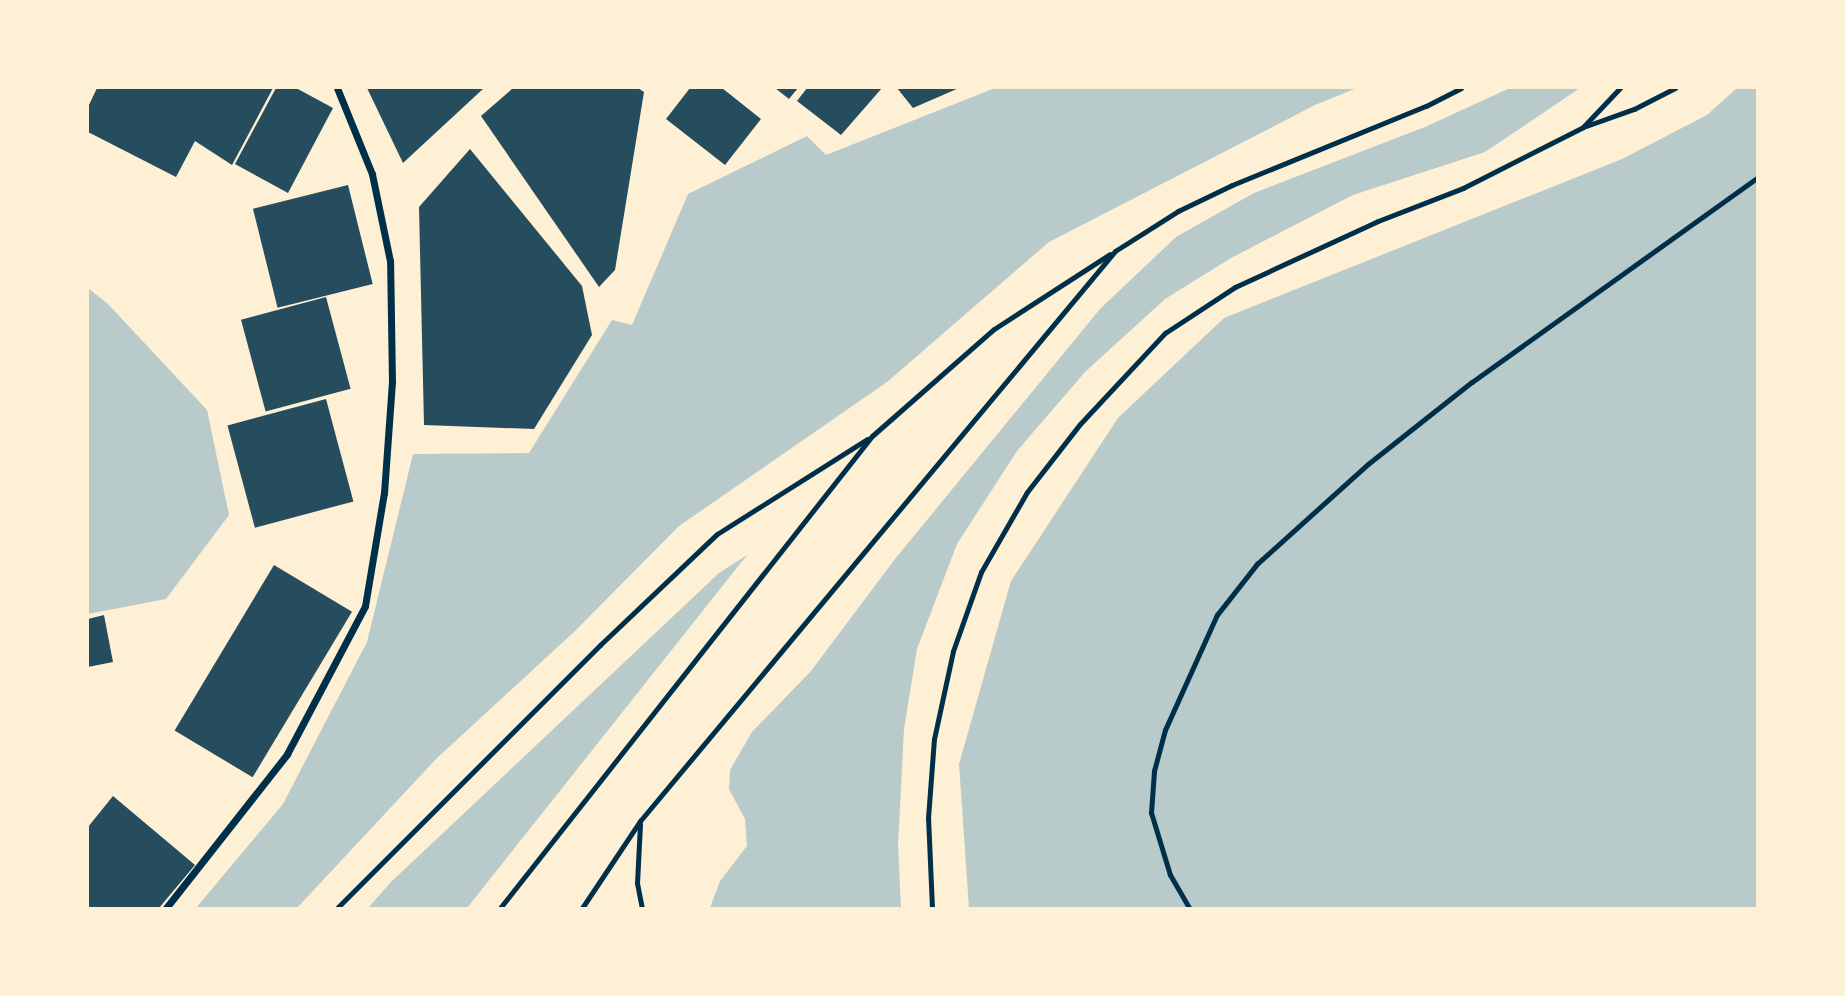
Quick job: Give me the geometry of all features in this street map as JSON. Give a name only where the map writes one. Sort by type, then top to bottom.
[{"type":"street","points":[[166,908],[287,754],[365,606],[384,493],[392,382],[390,261],[372,174],[337,88]]},
{"type":"lane","points":[[337,908],[600,646],[717,534],[872,436],[995,329],[1178,211],[1232,185],[1426,106],[1461,88]]},
{"type":"lane","points":[[1583,127],[1620,88]]},
{"type":"lane","points":[[931,907],[928,818],[934,739],[953,652],[981,572],[1027,492],[1080,424],[1165,333],[1235,287],[1378,221],[1463,187],[1583,127],[1634,109],[1675,88]]},
{"type":"lane","points":[[582,908],[640,821],[1115,251]]},
{"type":"lane","points":[[500,908],[872,436]]},
{"type":"lane","points":[[640,821],[637,883],[642,908]]},
{"type":"path","points":[[1189,908],[1170,876],[1151,813],[1154,771],[1164,730],[1212,626],[1257,564],[1368,464],[1472,382],[1758,177]]},
{"type":"shaded area","points":[[995,88],[1357,88],[1315,105],[1049,242],[887,382],[679,526],[575,631],[436,759],[297,908],[196,908],[283,804],[367,642],[413,454],[529,453],[612,320],[632,325],[688,194],[807,136],[826,155]]},
{"type":"shaded area","points":[[1510,88],[1580,88],[1485,152],[1353,195],[1231,258],[1165,299],[1085,372],[1017,451],[957,544],[917,649],[904,729],[898,845],[901,908],[710,908],[720,881],[747,846],[745,819],[729,789],[730,770],[752,732],[811,671],[895,559],[1100,309],[1176,237],[1254,193],[1425,127]]},
{"type":"shaded area","points":[[1737,88],[1757,88],[1757,908],[969,908],[959,764],[1011,581],[1118,418],[1224,318],[1622,159],[1707,115]]},
{"type":"shaded area","points":[[88,288],[108,304],[207,410],[229,515],[166,599],[88,614]]},
{"type":"shaded area","points":[[747,555],[467,908],[368,908],[391,882],[719,573]]},
{"type":"building","points":[[97,88],[273,88],[232,165],[195,141],[176,177],[88,132],[88,107]]},
{"type":"building","points":[[276,88],[296,88],[333,108],[288,193],[235,164]]},
{"type":"building","points":[[367,88],[484,88],[403,163]]},
{"type":"building","points":[[513,88],[638,88],[644,92],[615,270],[599,287],[481,116]]},
{"type":"building","points":[[690,88],[722,88],[761,119],[725,165],[666,119]]},
{"type":"building","points":[[775,88],[798,88],[789,99]]},
{"type":"building","points":[[807,88],[882,88],[841,135],[797,101]]},
{"type":"building","points":[[897,88],[959,88],[913,108]]},
{"type":"building","points":[[470,149],[582,286],[592,335],[534,429],[424,425],[419,207]]},
{"type":"building","points":[[348,185],[373,284],[278,308],[253,209]]},
{"type":"building","points":[[326,297],[351,389],[266,412],[241,320]]},
{"type":"building","points":[[326,399],[353,501],[255,528],[227,425]]},
{"type":"building","points":[[274,565],[352,612],[253,777],[175,730]]},
{"type":"building","points":[[104,615],[113,662],[88,667],[88,619]]},
{"type":"building","points":[[113,796],[195,865],[159,908],[88,908],[88,827]]}]
